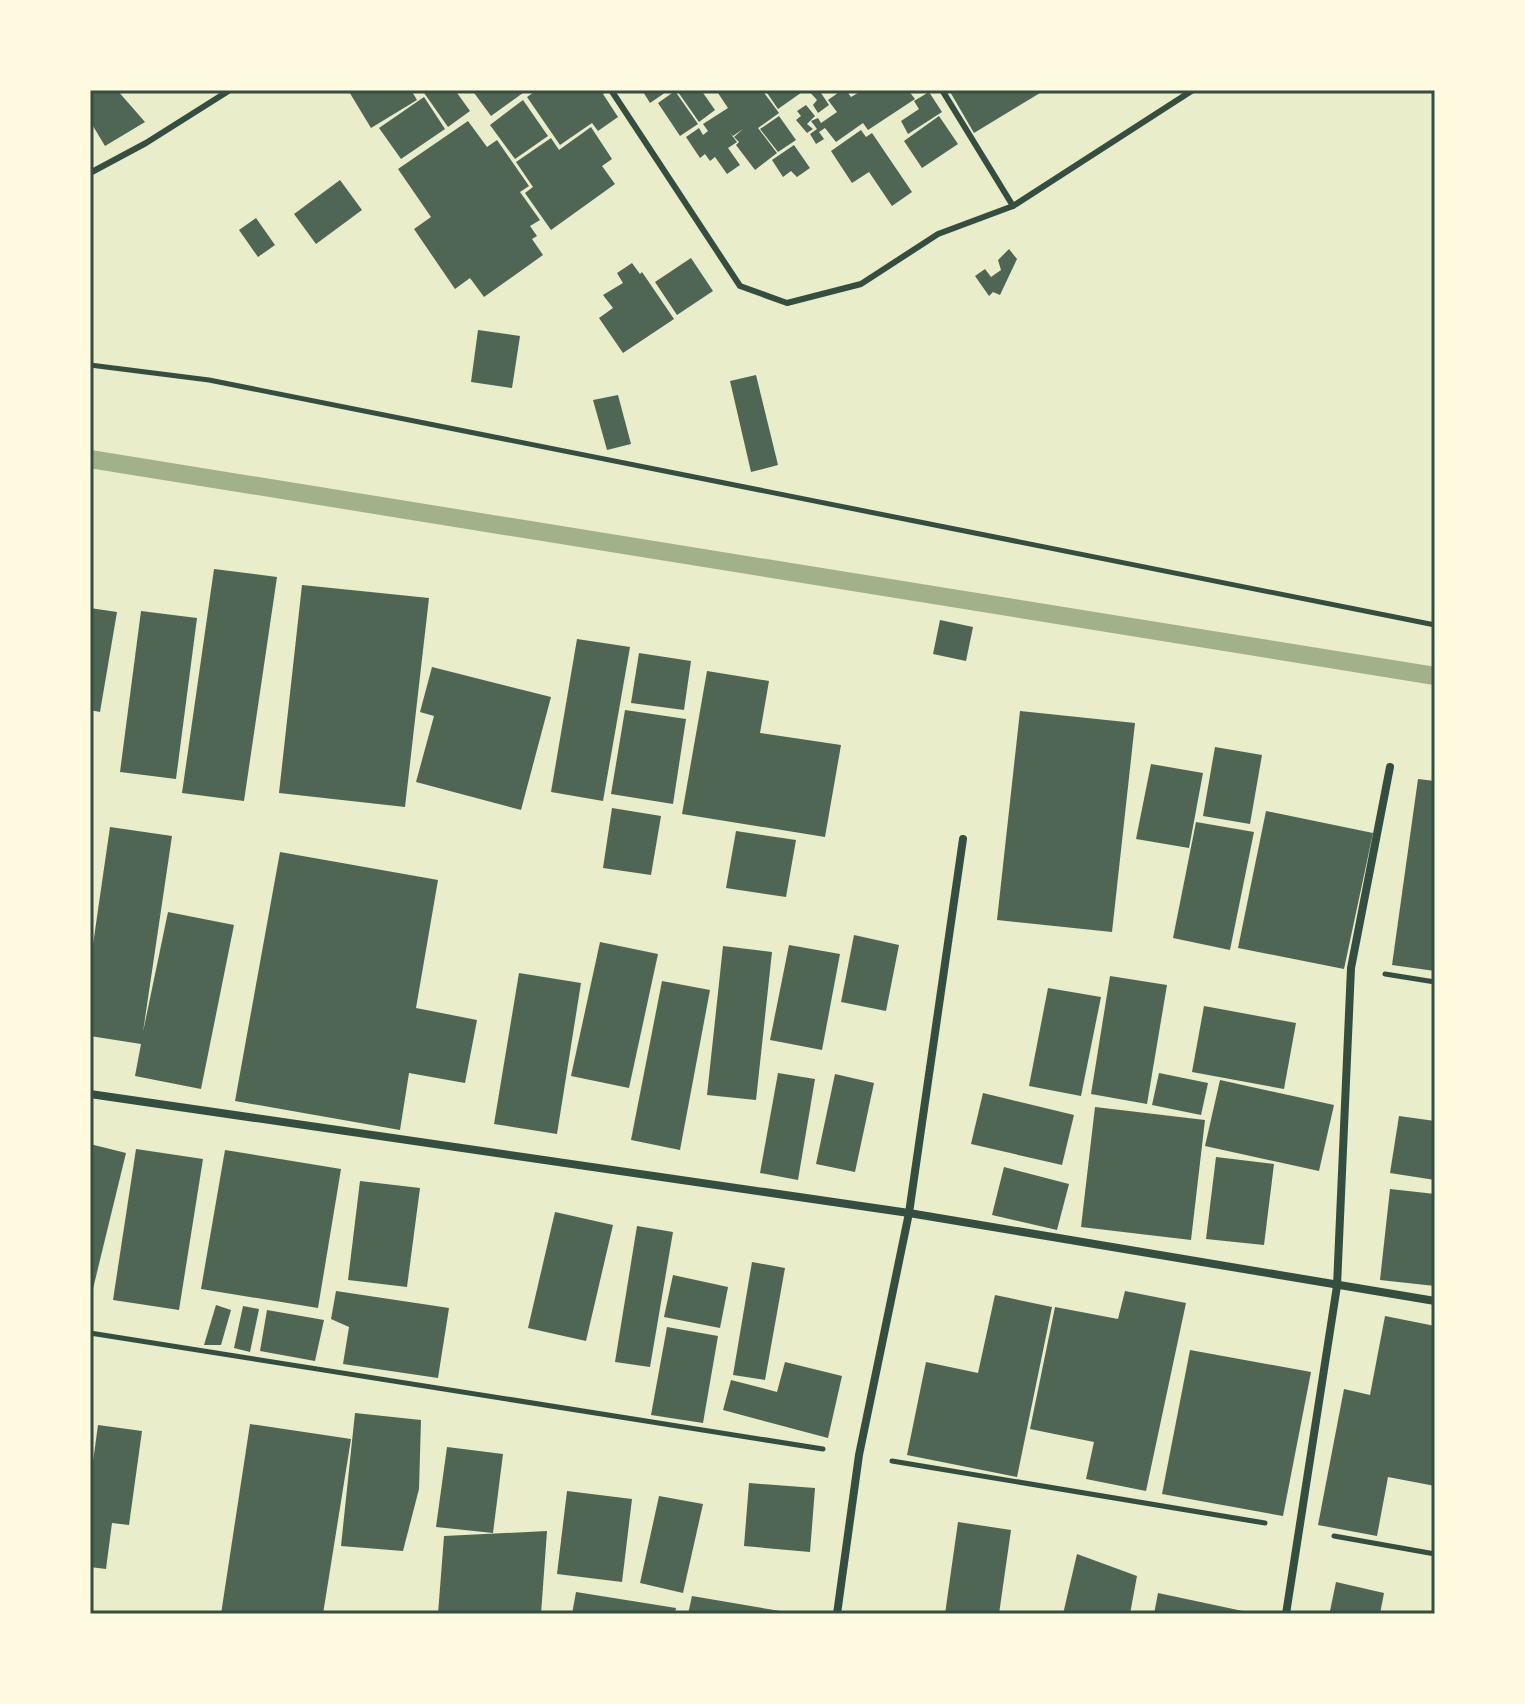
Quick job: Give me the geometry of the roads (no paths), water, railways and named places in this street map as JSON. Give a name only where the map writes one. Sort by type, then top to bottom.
[{"type":"street","points":[[1286,1614],[1337,1286],[1351,968],[1390,767]]},
{"type":"street","points":[[837,1614],[859,1455],[909,1213],[963,839]]},
{"type":"street","points":[[90,1094],[909,1213],[1435,1301]]},
{"type":"lane","points":[[90,173],[146,143],[230,90]]},
{"type":"lane","points":[[611,90],[740,286],[787,303],[861,284],[938,234],[1013,206],[1193,90]]},
{"type":"lane","points":[[942,90],[1013,206]]},
{"type":"waterway","points":[[90,459],[1435,676]]}]
